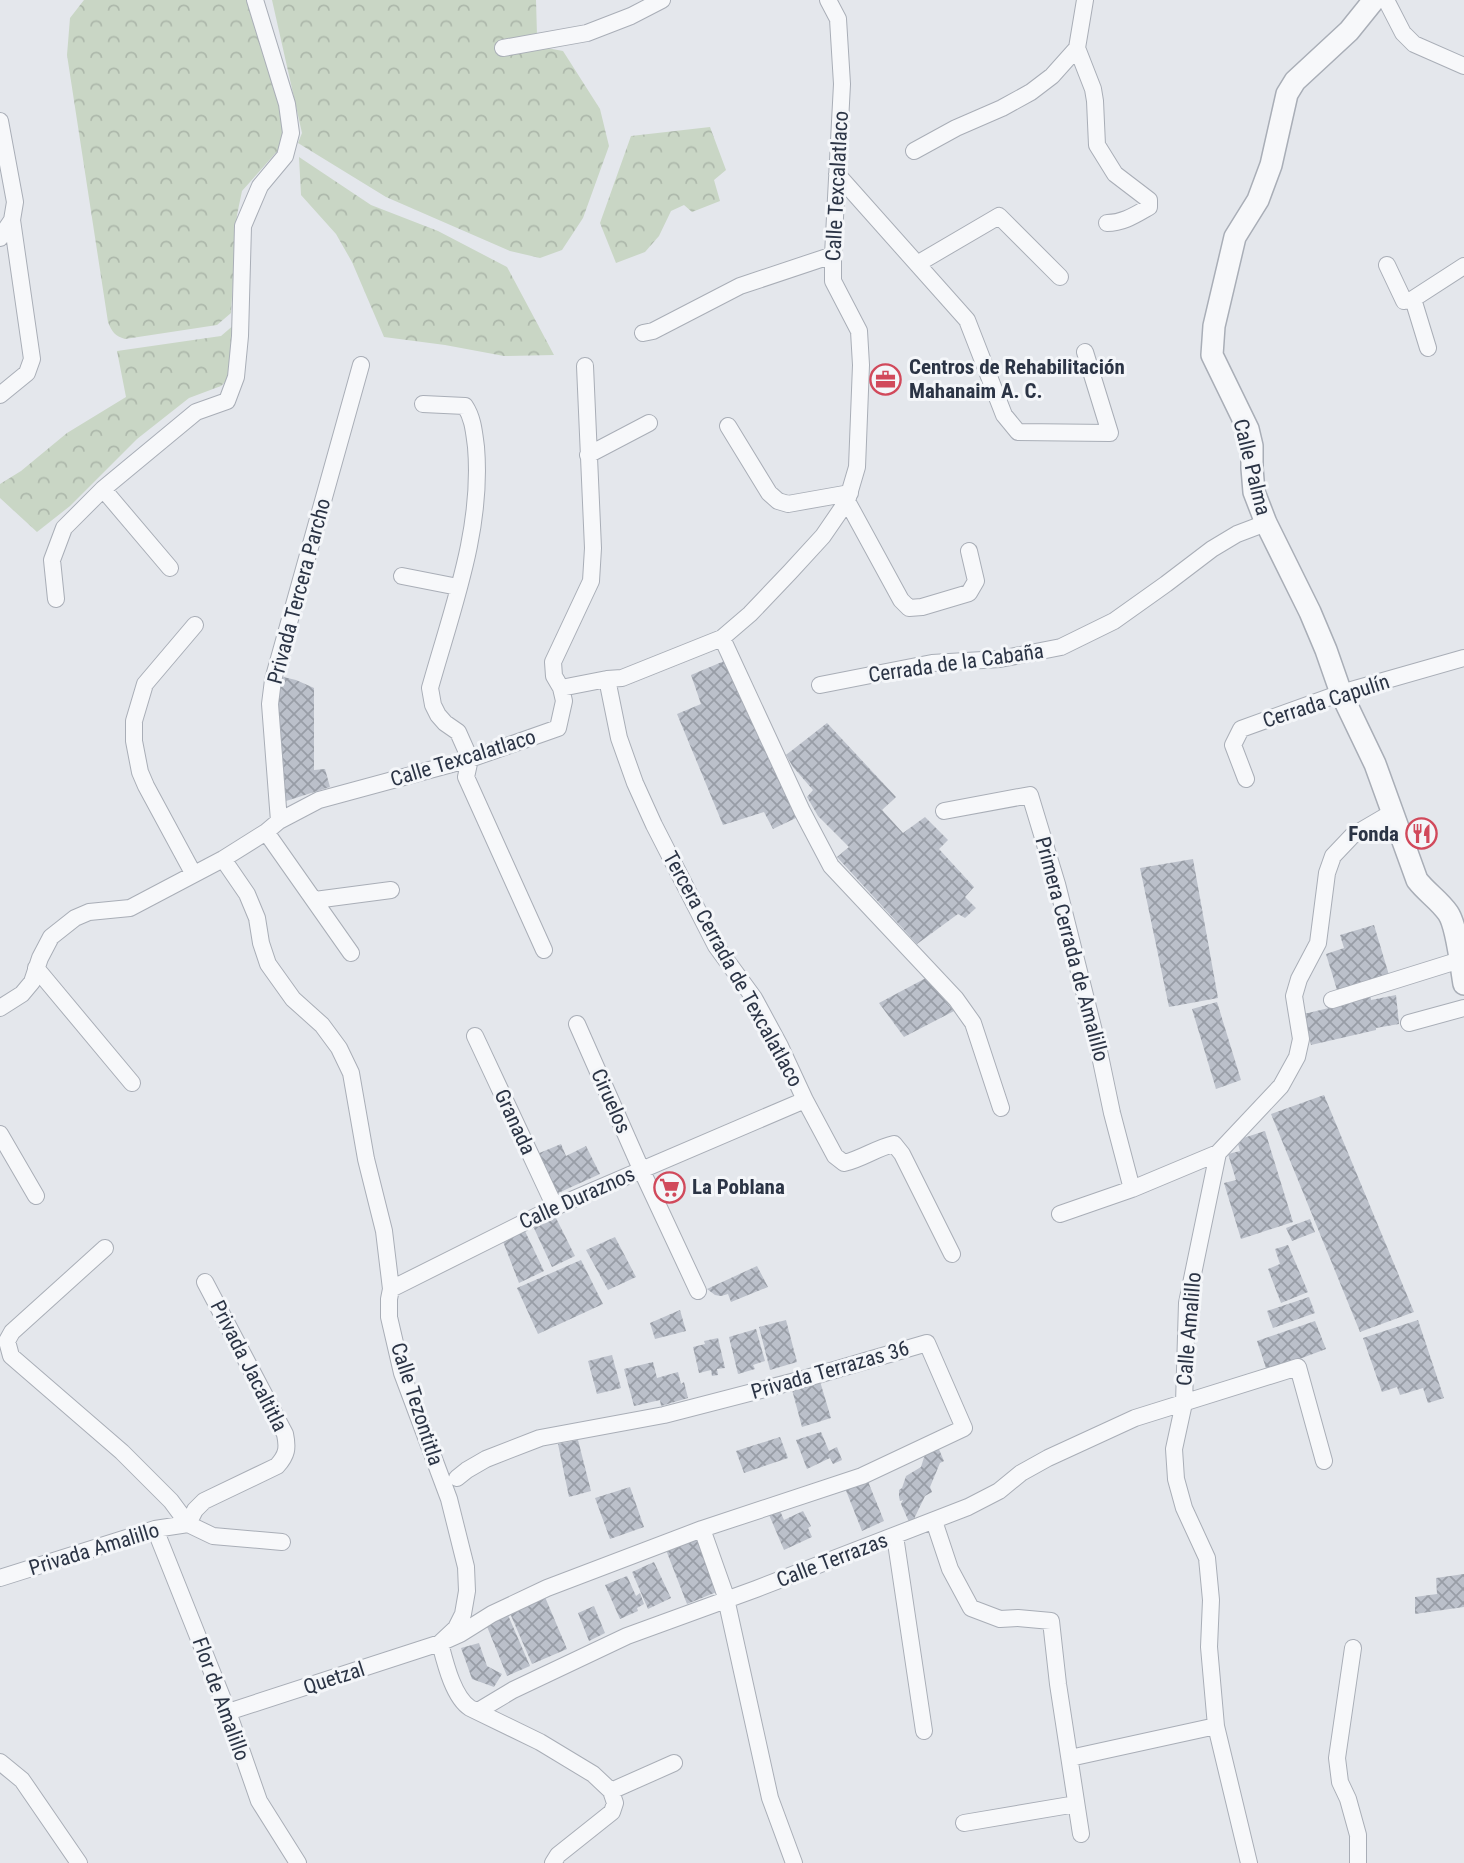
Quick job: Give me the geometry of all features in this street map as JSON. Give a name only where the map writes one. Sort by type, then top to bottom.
[{"type":"street","points":[[56,598],[51,560],[64,528],[103,489],[196,411],[227,401],[236,377],[243,226],[260,186],[285,156],[291,133],[287,104],[255,0]]},
{"type":"street","points":[[503,48],[587,33],[631,16],[662,0]]},
{"type":"street","name":"Calle Texcalatlaco","points":[[0,1008],[22,994],[32,982],[51,937],[75,918],[89,912],[130,908],[223,859],[279,821],[319,800],[470,759],[558,728],[564,701],[561,688],[622,678],[722,638],[750,614],[823,536],[848,497],[857,467],[861,365],[859,331],[833,281],[842,84],[838,19],[828,0]]},
{"type":"street","points":[[1085,0],[1077,48],[1096,101],[1097,145],[1115,174],[1149,200],[1149,207],[1128,219],[1107,223]]},
{"type":"street","name":"Calle Palma","points":[[1374,0],[1349,31],[1295,81],[1287,94],[1271,165],[1258,200],[1235,237],[1214,326],[1212,355],[1248,429],[1252,446],[1254,492],[1266,523],[1310,612],[1341,694],[1375,764],[1417,880],[1424,891],[1449,914],[1464,984]]},
{"type":"street","points":[[1386,0],[1403,33],[1414,44],[1461,60]]},
{"type":"street","points":[[914,151],[1031,92],[1052,76],[1077,48]]},
{"type":"street","points":[[0,121],[15,202],[12,220],[32,359],[26,373],[0,395]]},
{"type":"street","points":[[837,174],[967,320],[1003,415],[1018,432],[1110,433],[1085,352]]},
{"type":"street","points":[[917,264],[999,216],[1060,278]]},
{"type":"street","points":[[0,238],[12,220]]},
{"type":"street","points":[[643,333],[661,327],[740,286],[833,255]]},
{"type":"street","points":[[1387,265],[1408,300],[1428,348]]},
{"type":"street","points":[[1408,300],[1464,266]]},
{"type":"street","name":"Privada Tercera Parcho","points":[[279,821],[270,704],[273,680],[361,365]]},
{"type":"street","points":[[561,688],[554,676],[553,662],[591,581],[593,548],[585,366]]},
{"type":"street","points":[[424,404],[465,406],[471,414],[475,433],[477,493],[472,538],[430,688],[433,705],[445,723],[458,732],[470,759],[466,777],[544,950]]},
{"type":"street","points":[[589,455],[649,423]]},
{"type":"street","points":[[728,426],[769,493],[778,501],[788,504],[848,497],[901,600],[909,608],[922,607],[969,593],[976,581],[969,551]]},
{"type":"street","points":[[103,489],[170,568]]},
{"type":"street","name":"Cerrada de la Cabaña","points":[[820,684],[932,663],[1000,659],[1061,647],[1114,621],[1212,549],[1266,523]]},
{"type":"street","points":[[402,576],[458,587]]},
{"type":"street","points":[[193,873],[152,800],[140,772],[134,741],[134,722],[145,684],[195,625]]},
{"type":"street","points":[[722,638],[802,811],[831,866],[956,999],[973,1023],[1001,1108]]},
{"type":"street","name":"Cerrada Capulín","points":[[1246,779],[1233,745],[1241,729],[1341,694],[1464,658]]},
{"type":"street","name":"Tercera Cerrada de Texcalatlaco","points":[[607,679],[618,738],[654,825],[716,946],[754,998],[835,1156],[844,1163],[894,1144],[952,1254]]},
{"type":"street","name":"Primera Cerrada de Amalillo","points":[[944,811],[1030,795],[1057,884],[1132,1189]]},
{"type":"street","points":[[1060,1214],[1132,1189],[1219,1153],[1281,1086],[1297,1057],[1301,1040],[1294,996],[1298,979],[1318,943],[1326,873],[1333,856],[1352,836],[1393,811]]},
{"type":"street","points":[[266,832],[351,953]]},
{"type":"street","name":"Calle Tezontitla","points":[[223,859],[247,894],[257,918],[268,964],[293,999],[321,1025],[339,1048],[351,1073],[366,1159],[384,1231],[391,1289],[389,1317],[402,1373],[449,1499],[466,1567],[467,1591],[463,1614],[456,1628],[440,1643]]},
{"type":"street","points":[[315,900],[391,890]]},
{"type":"street","points":[[1332,1000],[1460,960]]},
{"type":"street","points":[[36,968],[132,1083]]},
{"type":"street","points":[[1409,1023],[1464,1008]]},
{"type":"street","name":"Ciruelos","points":[[577,1024],[698,1291]]},
{"type":"street","name":"Granada","points":[[475,1037],[555,1207]]},
{"type":"street","name":"Calle Duraznos","points":[[391,1289],[555,1207],[805,1100]]},
{"type":"street","points":[[0,1134],[36,1196]]},
{"type":"street","name":"Calle Amalillo","points":[[1219,1153],[1187,1303],[1184,1403],[1174,1449],[1176,1479],[1184,1508],[1207,1558],[1211,1600],[1209,1647],[1216,1726],[1249,1863]]},
{"type":"street","points":[[105,1248],[12,1332],[8,1341],[11,1356],[122,1452],[171,1501],[188,1524],[213,1536],[282,1542]]},
{"type":"street","name":"Privada Jacaltitla","points":[[188,1524],[195,1510],[204,1501],[277,1466],[288,1447],[285,1434],[205,1282]]},
{"type":"street","name":"Privada Terrazas 36","points":[[440,1643],[547,1588],[702,1529],[862,1476],[964,1429],[926,1343],[807,1378],[664,1415],[540,1438],[486,1459],[457,1478]]},
{"type":"street","name":"Calle Terrazas","points":[[478,1711],[513,1690],[627,1636],[968,1507],[999,1491],[1048,1458],[1135,1418],[1298,1367],[1324,1461]]},
{"type":"street","points":[[934,1521],[950,1569],[971,1608],[1000,1619],[1051,1621],[1058,1684],[1082,1834]]},
{"type":"street","name":"Privada Amalillo","points":[[0,1578],[155,1528],[188,1524]]},
{"type":"street","name":"Flor de Amalillo","points":[[155,1528],[228,1712],[259,1801],[298,1863]]},
{"type":"street","points":[[702,1529],[726,1600],[770,1798],[794,1863]]},
{"type":"street","points":[[895,1536],[924,1731]]},
{"type":"street","points":[[440,1643],[458,1695],[464,1704],[552,1749],[593,1774],[611,1791],[615,1803],[612,1812],[558,1855],[553,1863]]},
{"type":"street","name":"Quetzal","points":[[228,1712],[440,1643]]},
{"type":"street","points":[[1353,1648],[1337,1758],[1340,1782],[1348,1799],[1358,1835],[1354,1862]]},
{"type":"street","points":[[1070,1758],[1216,1726]]},
{"type":"street","points":[[0,1762],[22,1780],[79,1863]]},
{"type":"street","points":[[611,1791],[674,1763]]},
{"type":"street","points":[[964,1823],[1076,1804]]},
{"type":"green space","points":[[84,0],[250,0],[284,119],[280,148],[242,191],[237,215],[231,313],[217,325],[125,339],[114,333],[108,322],[67,55],[70,18]]},
{"type":"green space","points":[[272,0],[536,0],[537,35],[498,41],[500,56],[547,48],[563,51],[600,109],[609,146],[583,218],[562,250],[540,258],[510,251],[386,197],[298,143],[302,133]]},
{"type":"green space","points":[[710,127],[726,170],[714,180],[720,201],[692,212],[684,205],[671,211],[659,236],[645,252],[616,263],[600,223],[631,136]]},
{"type":"green space","points":[[299,157],[371,205],[438,231],[507,267],[554,355],[504,356],[384,337],[352,262],[336,234],[301,195]]},
{"type":"green space","points":[[235,324],[232,375],[221,386],[189,398],[137,439],[70,506],[37,532],[0,498],[0,484],[21,471],[67,433],[126,397],[117,351],[221,336]]},
{"type":"building","points":[[729,659],[800,816],[773,829],[764,812],[723,825],[677,714],[701,704],[691,675]]},
{"type":"building","points":[[279,676],[314,688],[314,770],[325,769],[330,787],[283,802],[275,697]]},
{"type":"building","points":[[827,723],[896,797],[882,810],[903,833],[925,817],[948,840],[939,849],[974,887],[965,897],[976,908],[965,918],[958,914],[917,944],[837,857],[849,847],[818,816],[807,797],[813,790],[786,755]]},
{"type":"building","points":[[1193,859],[1218,998],[1169,1007],[1140,868]]},
{"type":"building","points":[[1374,925],[1389,975],[1337,990],[1326,954],[1344,948],[1340,935]]},
{"type":"building","points":[[926,978],[954,1011],[904,1037],[879,1003]]},
{"type":"building","points":[[1370,991],[1371,1000],[1396,995],[1399,1024],[1311,1045],[1304,1014],[1337,1006]]},
{"type":"building","points":[[1217,1002],[1241,1080],[1216,1089],[1192,1009]]},
{"type":"building","points":[[1324,1095],[1414,1312],[1360,1332],[1271,1114]]},
{"type":"building","points":[[1265,1131],[1293,1222],[1241,1239],[1224,1183],[1236,1180],[1228,1154],[1240,1151],[1237,1140]]},
{"type":"building","points":[[561,1144],[566,1156],[586,1146],[600,1174],[556,1194],[537,1154]]},
{"type":"building","points":[[554,1214],[575,1256],[552,1267],[532,1224]]},
{"type":"building","points":[[1310,1219],[1315,1232],[1292,1241],[1286,1228]]},
{"type":"building","points":[[524,1229],[544,1271],[519,1283],[502,1239]]},
{"type":"building","points":[[615,1237],[636,1277],[608,1290],[586,1250]]},
{"type":"building","points":[[1288,1245],[1308,1292],[1281,1303],[1268,1269],[1280,1264],[1275,1249]]},
{"type":"building","points":[[581,1260],[603,1304],[538,1334],[517,1288]]},
{"type":"building","points":[[757,1266],[768,1287],[731,1302],[728,1294],[715,1295],[707,1289]]},
{"type":"building","points":[[1309,1297],[1315,1313],[1273,1328],[1267,1311]]},
{"type":"building","points":[[680,1310],[686,1331],[655,1339],[650,1323]]},
{"type":"building","points":[[786,1320],[797,1362],[770,1370],[759,1327]]},
{"type":"building","points":[[1418,1320],[1444,1398],[1428,1403],[1423,1388],[1400,1395],[1397,1387],[1382,1392],[1363,1338]]},
{"type":"building","points":[[1315,1321],[1326,1349],[1267,1371],[1257,1341]]},
{"type":"building","points":[[756,1329],[765,1361],[753,1365],[755,1369],[738,1374],[729,1337]]},
{"type":"building","points":[[718,1338],[725,1368],[717,1369],[718,1375],[712,1376],[711,1370],[699,1373],[693,1347]]},
{"type":"building","points":[[612,1355],[621,1388],[597,1394],[588,1361]]},
{"type":"building","points":[[653,1362],[657,1378],[678,1372],[688,1398],[661,1406],[660,1400],[634,1406],[624,1369]]},
{"type":"building","points":[[819,1378],[831,1418],[802,1427],[791,1386]]},
{"type":"building","points":[[821,1432],[829,1451],[837,1447],[842,1460],[833,1464],[830,1458],[807,1469],[796,1440]]},
{"type":"building","points":[[780,1437],[788,1458],[744,1473],[736,1451]]},
{"type":"building","points":[[578,1440],[591,1491],[569,1497],[558,1444]]},
{"type":"building","points":[[938,1447],[944,1461],[940,1463],[930,1487],[932,1492],[925,1496],[914,1519],[909,1522],[901,1504],[903,1500],[900,1501],[899,1490],[906,1476],[921,1467],[926,1451]]},
{"type":"building","points":[[867,1479],[884,1521],[862,1531],[845,1488]]},
{"type":"building","points":[[630,1487],[644,1527],[610,1539],[595,1498]]},
{"type":"building","points":[[778,1506],[784,1520],[803,1511],[811,1526],[808,1528],[812,1537],[784,1550],[767,1510]]},
{"type":"building","points":[[698,1538],[719,1591],[687,1604],[666,1550]]},
{"type":"building","points":[[654,1562],[671,1598],[648,1609],[632,1572]]},
{"type":"building","points":[[1464,1574],[1464,1607],[1415,1614],[1415,1597],[1437,1594],[1436,1578]]},
{"type":"building","points":[[627,1576],[636,1596],[640,1593],[644,1604],[637,1608],[638,1611],[620,1619],[605,1585]]},
{"type":"building","points":[[545,1597],[567,1649],[532,1664],[509,1611]]},
{"type":"building","points":[[594,1606],[605,1633],[589,1641],[578,1613]]},
{"type":"building","points":[[508,1615],[530,1666],[507,1676],[486,1624]]},
{"type":"building","points":[[479,1643],[487,1666],[502,1674],[494,1687],[472,1679],[461,1648]]},
{"type":"place","name":"Centros de Rehabilitación Mahanaim A. C.","points":[[886,379]]},
{"type":"place","name":"Fonda","points":[[1422,834]]},
{"type":"place","name":"La Poblana","points":[[669,1187]]}]
